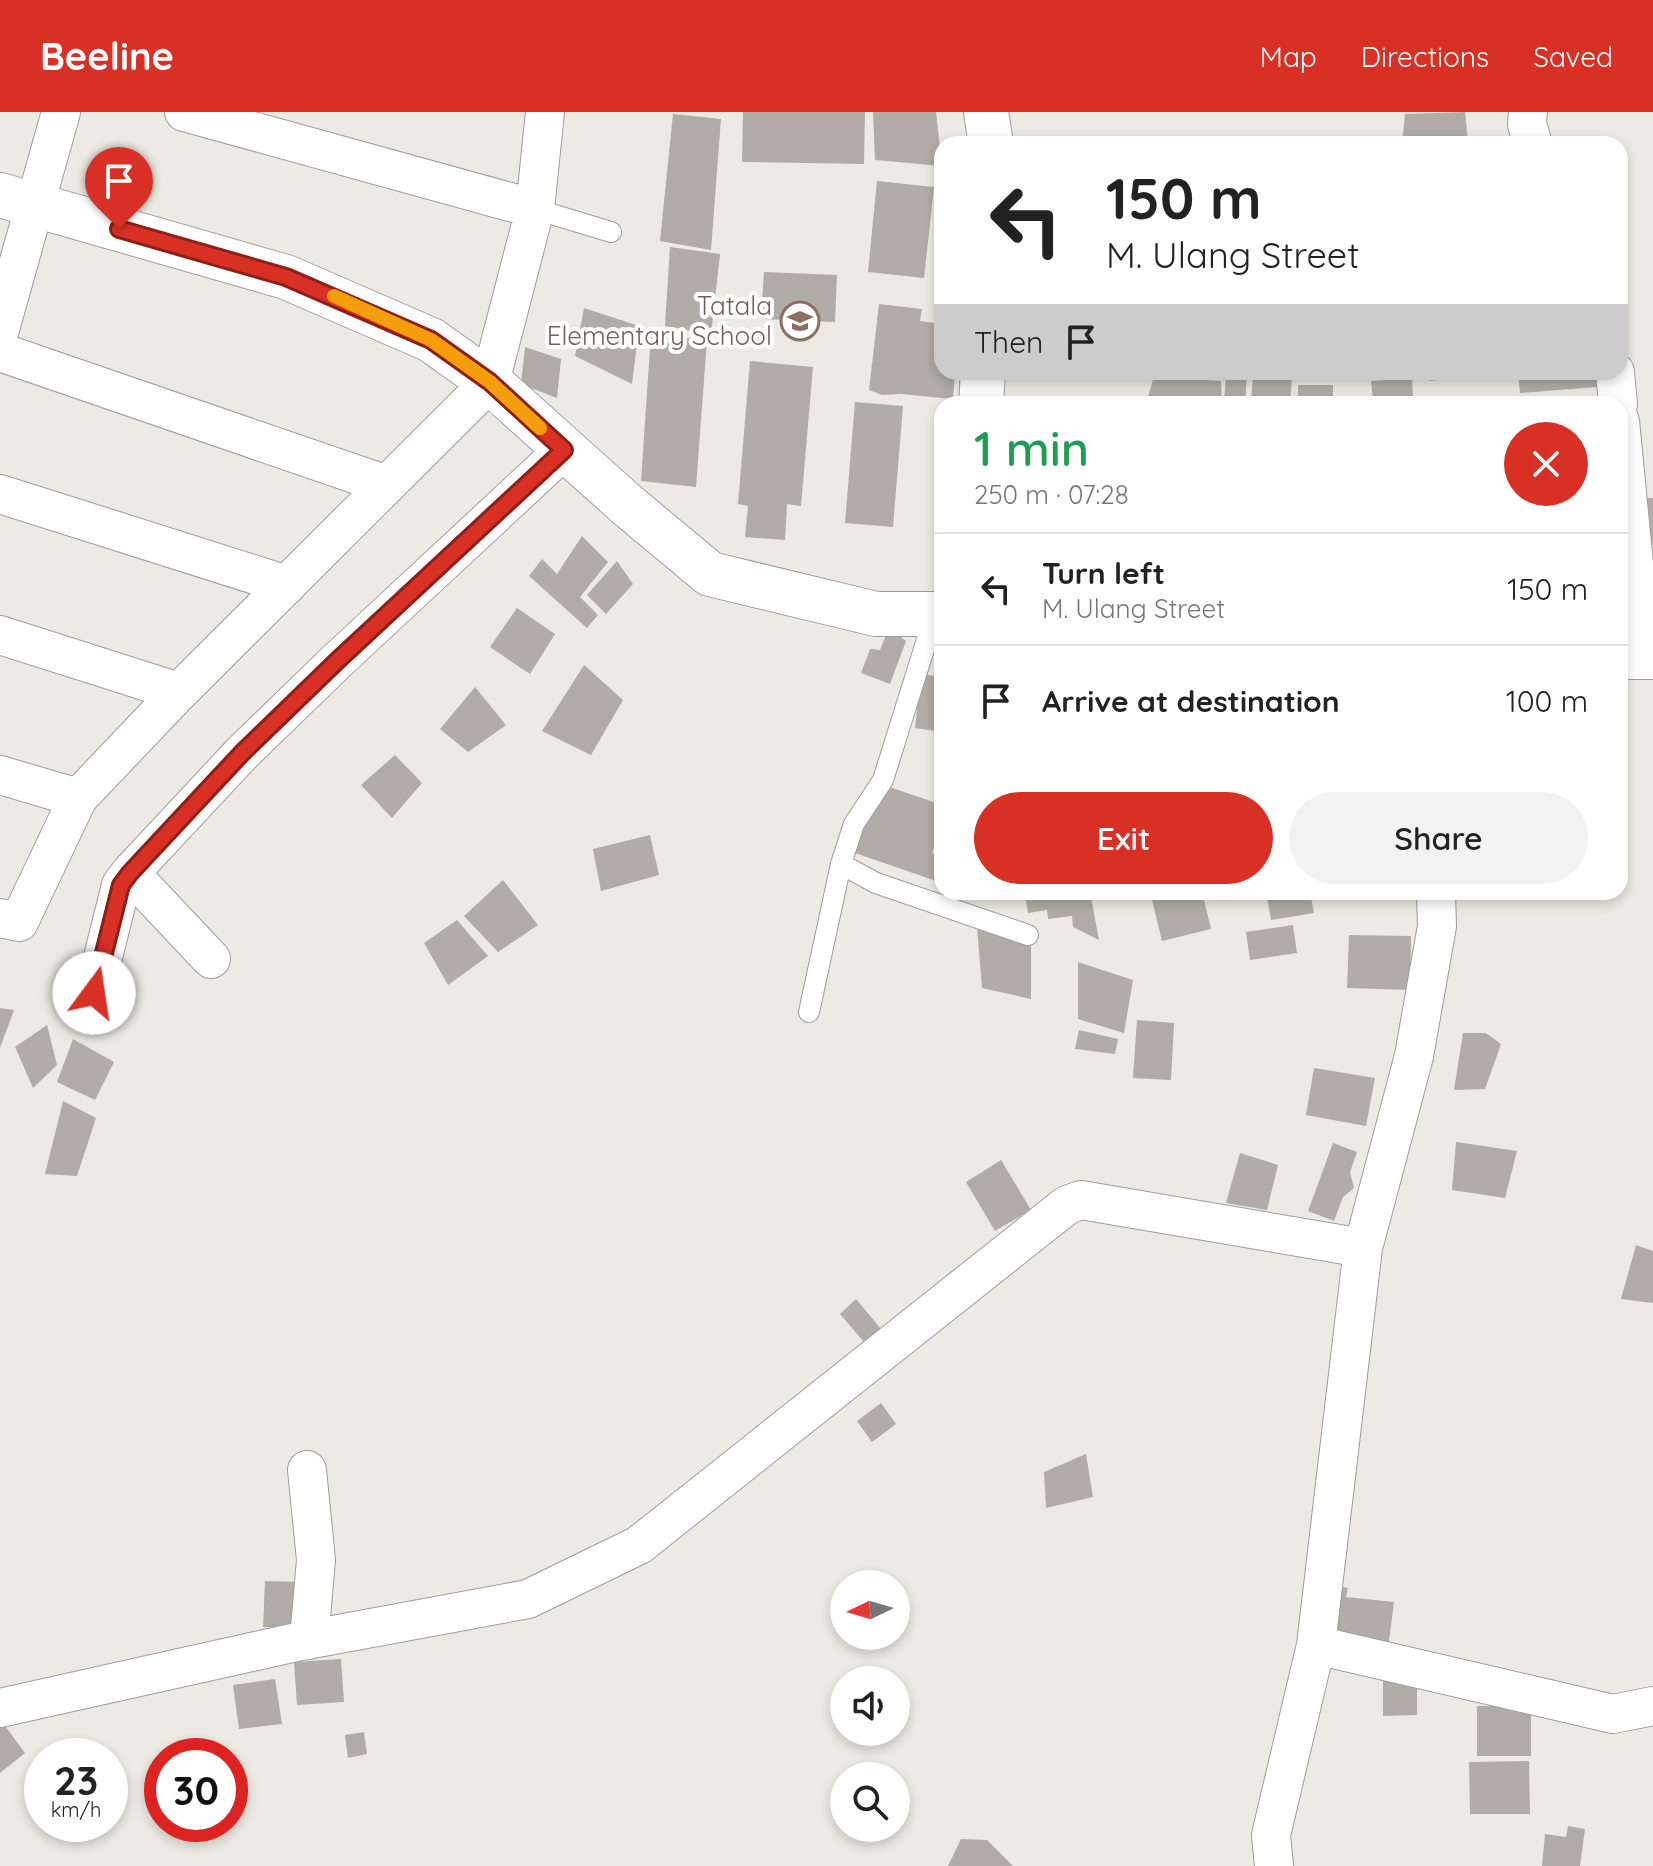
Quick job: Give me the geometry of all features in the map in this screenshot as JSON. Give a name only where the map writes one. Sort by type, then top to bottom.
[{"type":"street","points":[[0,329],[18,200],[61,112]]},
{"type":"street","points":[[184,112],[535,209]]},
{"type":"street","points":[[0,918],[19,922],[78,798],[179,692],[490,382],[535,209],[545,112]]},
{"type":"street","points":[[986,112],[990,136]]},
{"type":"street","points":[[1528,112],[1531,136]]},
{"type":"street","points":[[18,200],[286,277],[431,340],[490,382],[564,450],[710,574],[876,614],[934,608]]},
{"type":"street","points":[[0,352],[387,485]]},
{"type":"street","points":[[94,993],[121,885],[130,873],[242,753],[564,450]]},
{"type":"street","points":[[0,494],[287,585]]},
{"type":"street","points":[[1628,520],[1639,657]]},
{"type":"street","points":[[0,635],[179,692]]},
{"type":"street","points":[[0,775],[78,798]]},
{"type":"street","points":[[130,873],[211,959]]},
{"type":"street","points":[[1274,1866],[1271,1835],[1316,1645],[1363,1248],[1414,1056],[1437,926],[1436,900]]},
{"type":"street","points":[[0,1708],[309,1640],[528,1599],[639,1545],[1067,1205],[1081,1200],[1363,1248]]},
{"type":"street","points":[[307,1470],[316,1560],[309,1640]]},
{"type":"street","points":[[1316,1645],[1613,1714],[1653,1706]]},
{"type":"lane","points":[[535,209],[611,232]]},
{"type":"lane","points":[[809,1012],[841,864],[854,824],[883,780],[934,625]]},
{"type":"lane","points":[[841,864],[876,883],[1028,935]]},
{"type":"building","points":[[743,112],[865,112],[864,164],[742,162]]},
{"type":"building","points":[[873,112],[936,112],[939,136],[934,136],[934,165],[875,160]]},
{"type":"building","points":[[1465,112],[1467,136],[1403,136],[1405,114]]},
{"type":"building","points":[[673,114],[721,119],[711,250],[660,241]]},
{"type":"building","points":[[877,181],[934,187],[924,278],[868,272]]},
{"type":"building","points":[[670,247],[720,254],[711,335],[665,326]]},
{"type":"building","points":[[764,272],[837,275],[835,322],[761,319]]},
{"type":"building","points":[[879,304],[922,309],[920,321],[934,323],[934,380],[954,380],[953,396],[882,395],[869,390]]},
{"type":"building","points":[[584,308],[639,326],[632,384],[575,356]]},
{"type":"building","points":[[651,334],[707,340],[696,487],[641,481]]},
{"type":"building","points":[[525,347],[561,359],[557,398],[521,384]]},
{"type":"building","points":[[750,361],[813,367],[801,506],[787,504],[785,540],[745,537],[748,506],[738,504]]},
{"type":"building","points":[[1153,380],[1221,381],[1222,396],[1148,396]]},
{"type":"building","points":[[1226,380],[1247,380],[1246,396],[1225,396]]},
{"type":"building","points":[[1253,380],[1292,380],[1291,396],[1252,396]]},
{"type":"building","points":[[1412,380],[1413,396],[1372,396],[1371,381]]},
{"type":"building","points":[[1519,380],[1597,380],[1597,387],[1520,393]]},
{"type":"building","points":[[1298,385],[1333,385],[1333,396],[1298,396]]},
{"type":"building","points":[[855,402],[903,406],[893,527],[845,523]]},
{"type":"building","points":[[1646,498],[1653,498],[1653,545],[1651,545]]},
{"type":"building","points":[[582,536],[608,562],[580,597],[598,615],[587,628],[529,576],[542,559],[557,574]]},
{"type":"building","points":[[617,561],[633,584],[606,614],[587,595]]},
{"type":"building","points":[[517,608],[555,634],[530,674],[490,647]]},
{"type":"building","points":[[889,628],[906,641],[890,684],[861,673],[870,649],[880,650]]},
{"type":"building","points":[[584,665],[623,700],[591,755],[542,731]]},
{"type":"building","points":[[921,674],[934,676],[934,731],[915,728]]},
{"type":"building","points":[[475,687],[506,725],[468,752],[440,729]]},
{"type":"building","points":[[395,755],[422,783],[392,818],[361,785]]},
{"type":"building","points":[[878,783],[934,802],[934,880],[855,853]]},
{"type":"building","points":[[650,835],[659,875],[601,891],[593,849]]},
{"type":"building","points":[[503,880],[538,925],[498,952],[464,916]]},
{"type":"building","points":[[1026,900],[1092,900],[1099,940],[1073,927],[1072,916],[1048,919],[1047,910],[1028,913]]},
{"type":"building","points":[[1152,900],[1204,900],[1211,929],[1162,941]]},
{"type":"building","points":[[1267,900],[1312,900],[1314,913],[1271,920]]},
{"type":"building","points":[[457,920],[488,956],[448,985],[424,943]]},
{"type":"building","points":[[1293,925],[1297,953],[1250,960],[1246,932]]},
{"type":"building","points":[[977,927],[1031,931],[1031,999],[982,988]]},
{"type":"building","points":[[1349,935],[1411,936],[1410,990],[1347,988]]},
{"type":"building","points":[[1078,962],[1133,980],[1124,1033],[1078,1019]]},
{"type":"building","points":[[0,1008],[14,1010],[0,1048]]},
{"type":"building","points":[[1137,1020],[1174,1023],[1171,1080],[1133,1078]]},
{"type":"building","points":[[47,1025],[57,1065],[33,1088],[15,1047]]},
{"type":"building","points":[[1079,1030],[1118,1039],[1115,1054],[1075,1049]]},
{"type":"building","points":[[1463,1033],[1486,1033],[1501,1044],[1485,1089],[1454,1090]]},
{"type":"building","points":[[73,1039],[114,1062],[95,1100],[57,1082]]},
{"type":"building","points":[[1314,1068],[1375,1078],[1366,1126],[1306,1115]]},
{"type":"building","points":[[63,1101],[96,1118],[77,1176],[45,1174]]},
{"type":"building","points":[[1456,1142],[1517,1151],[1505,1198],[1452,1190]]},
{"type":"building","points":[[1333,1143],[1357,1152],[1350,1172],[1354,1188],[1343,1197],[1334,1221],[1308,1211]]},
{"type":"building","points":[[1240,1153],[1278,1165],[1267,1210],[1226,1203]]},
{"type":"building","points":[[1001,1160],[1031,1210],[995,1231],[966,1182]]},
{"type":"building","points":[[1636,1245],[1653,1251],[1653,1303],[1621,1299]]},
{"type":"building","points":[[856,1299],[886,1335],[870,1349],[840,1314]]},
{"type":"building","points":[[881,1403],[896,1424],[872,1442],[857,1421]]},
{"type":"building","points":[[1086,1454],[1093,1497],[1046,1508],[1044,1472]]},
{"type":"building","points":[[265,1581],[303,1582],[302,1628],[263,1627]]},
{"type":"building","points":[[1336,1586],[1348,1588],[1346,1597],[1394,1602],[1388,1649],[1329,1638]]},
{"type":"building","points":[[341,1659],[344,1702],[297,1705],[294,1662]]},
{"type":"building","points":[[275,1679],[282,1724],[239,1729],[233,1685]]},
{"type":"building","points":[[1383,1680],[1417,1680],[1417,1715],[1383,1716]]},
{"type":"building","points":[[1477,1706],[1531,1706],[1531,1756],[1477,1756]]},
{"type":"building","points":[[0,1719],[24,1754],[0,1773]]},
{"type":"building","points":[[364,1732],[367,1754],[348,1758],[345,1735]]},
{"type":"building","points":[[1529,1761],[1530,1814],[1470,1814],[1469,1762]]},
{"type":"building","points":[[1568,1826],[1585,1829],[1580,1866],[1542,1866],[1545,1834],[1566,1837]]},
{"type":"building","points":[[961,1839],[987,1840],[1013,1866],[948,1866]]},
{"type":"slow traffic","points":[[334,296],[431,340],[490,382],[540,428]]},
{"type":"place","name":"Tatala Elementary School","points":[[800,321]]},
{"type":"route","points":[[94,993],[121,885],[130,873],[242,753],[564,450],[490,382],[431,340],[286,277],[119,229]]}]
